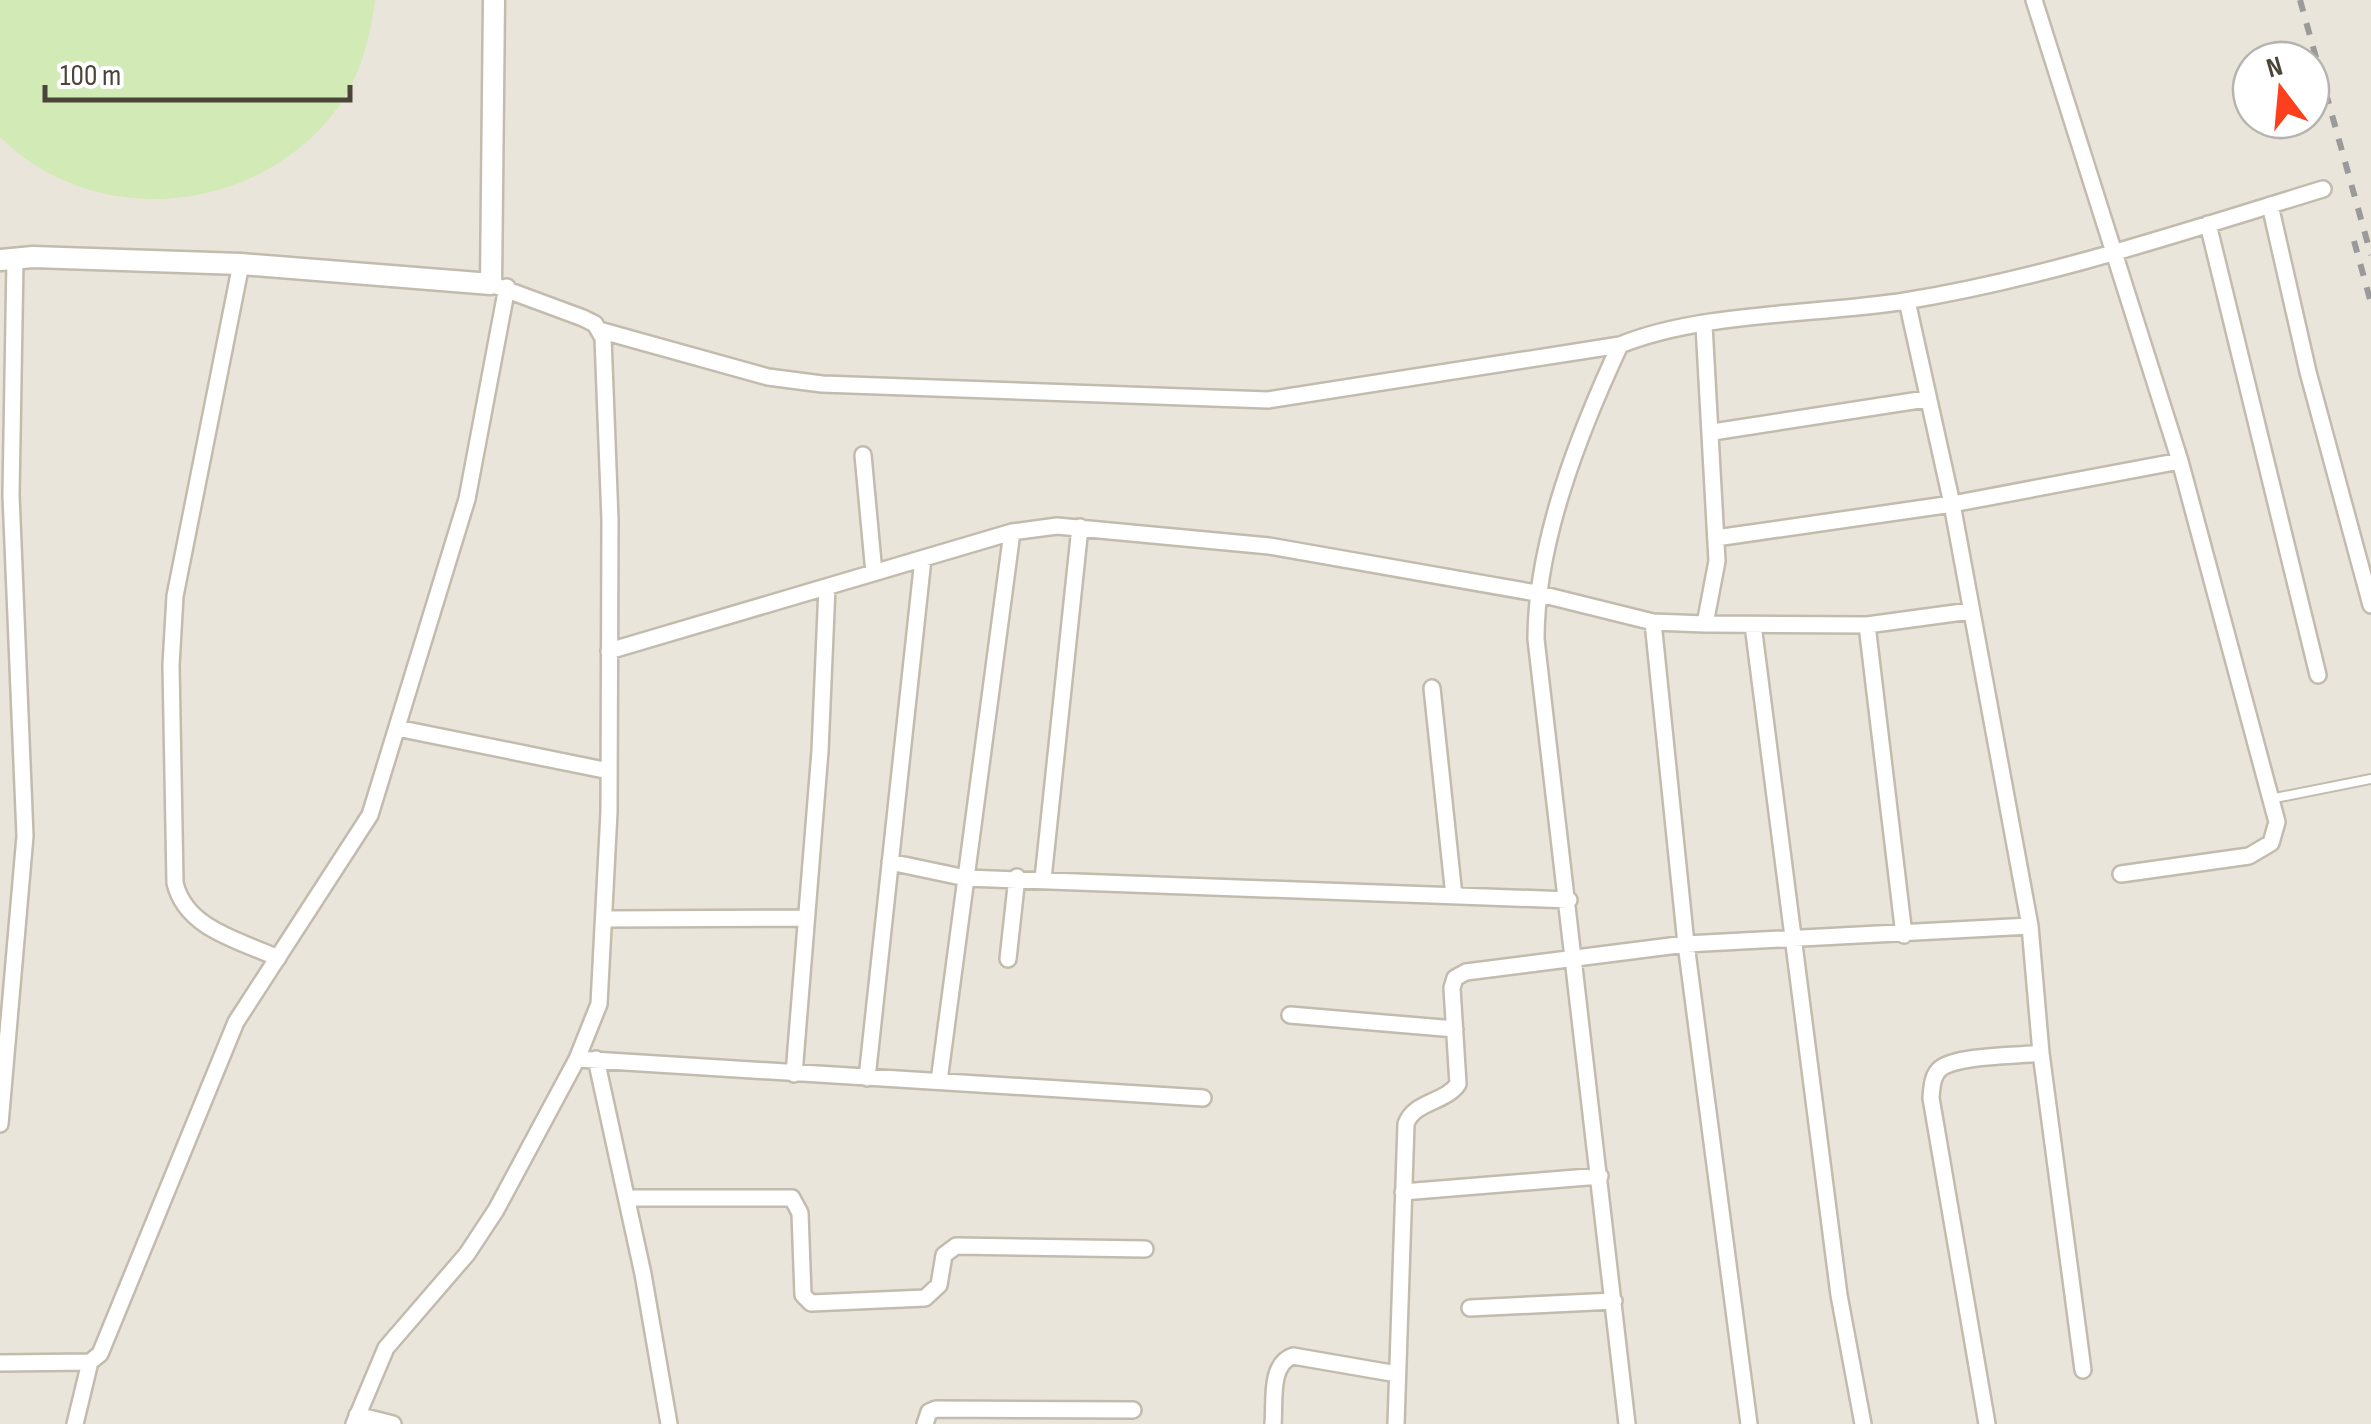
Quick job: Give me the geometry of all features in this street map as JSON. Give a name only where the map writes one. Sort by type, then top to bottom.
[{"type":"street","points":[[75,1424],[90,1362],[107,1344],[152,1219],[236,1022],[370,815],[467,499],[499,286],[494,0]]},
{"type":"street","points":[[2034,0],[2180,461],[2277,822],[2271,843],[2249,856],[2121,874]]},
{"type":"street","points":[[0,1124],[24,836],[10,494],[8,260],[241,264],[499,286],[583,318],[600,330],[768,376],[822,384],[1224,402],[1306,396],[1620,345],[1645,334],[1907,300],[2113,253],[2323,189]]},
{"type":"street","points":[[2270,205],[2308,372],[2371,606]]},
{"type":"street","points":[[2208,224],[2318,675]]},
{"type":"street","points":[[241,264],[175,596],[171,665],[176,883],[182,906],[193,919],[278,958]]},
{"type":"street","points":[[1907,300],[1952,504],[2030,926],[2041,1053],[2083,1370]]},
{"type":"street","points":[[1704,325],[1713,432],[1717,561],[1706,624]]},
{"type":"street","points":[[393,1424],[355,1419],[386,1348],[467,1254],[496,1210],[577,1059],[599,1004],[609,771],[610,520],[600,330]]},
{"type":"street","points":[[1620,345],[1547,542],[1536,594],[1536,639],[1628,1424]]},
{"type":"street","points":[[1713,432],[1926,399]]},
{"type":"street","points":[[863,455],[874,573]]},
{"type":"street","points":[[1716,538],[1952,504],[2180,461]]},
{"type":"street","points":[[609,651],[1012,532],[1080,527],[1269,546],[1536,594],[1653,622],[1867,625],[1970,611]]},
{"type":"street","points":[[1043,879],[1080,527]]},
{"type":"street","points":[[939,1082],[1012,532]]},
{"type":"street","points":[[867,1078],[923,558]]},
{"type":"street","points":[[794,1074],[827,587]]},
{"type":"street","points":[[1653,622],[1686,944],[1749,1424]]},
{"type":"street","points":[[1753,624],[1840,1295],[1863,1424]]},
{"type":"street","points":[[1867,625],[1904,935]]},
{"type":"street","points":[[1432,688],[1454,896]]},
{"type":"street","points":[[397,728],[609,771]]},
{"type":"street","points":[[890,862],[966,878],[1568,900]]},
{"type":"street","points":[[1008,959],[1017,878]]},
{"type":"street","points":[[605,919],[806,918]]},
{"type":"street","points":[[1396,1424],[1408,1116],[1449,1094],[1458,1084],[1452,988],[1460,974],[1576,955],[1686,944],[2030,926]]},
{"type":"street","points":[[1290,1015],[1456,1029]]},
{"type":"street","points":[[1987,1424],[1930,1098],[1940,1068],[1956,1062],[2041,1053]]},
{"type":"street","points":[[577,1059],[1203,1098]]},
{"type":"street","points":[[596,1060],[628,1198],[669,1424]]},
{"type":"street","points":[[1403,1192],[1600,1176]]},
{"type":"street","points":[[628,1198],[792,1198],[800,1212],[803,1295],[811,1303],[925,1298],[939,1285],[944,1255],[956,1246],[1144,1249]]},
{"type":"street","points":[[1470,1308],[1614,1301]]},
{"type":"street","points":[[1273,1424],[1277,1368],[1283,1360],[1293,1356],[1397,1374]]},
{"type":"street","points":[[0,1363],[90,1362]]},
{"type":"street","points":[[925,1424],[929,1412],[936,1409],[1133,1410]]},
{"type":"lane","points":[[2270,800],[2371,779]]},
{"type":"shaded area","points":[[0,0],[2371,0],[2371,1424],[0,1424]]},
{"type":"green space","points":[[0,0],[375,0],[366,45],[350,88],[333,114],[300,148],[260,173],[217,190],[171,198],[125,197],[80,187],[38,167],[0,137]]},
{"type":"railway","points":[[2300,0],[2371,255]]},
{"type":"railway","points":[[2354,241],[2371,303]]}]
